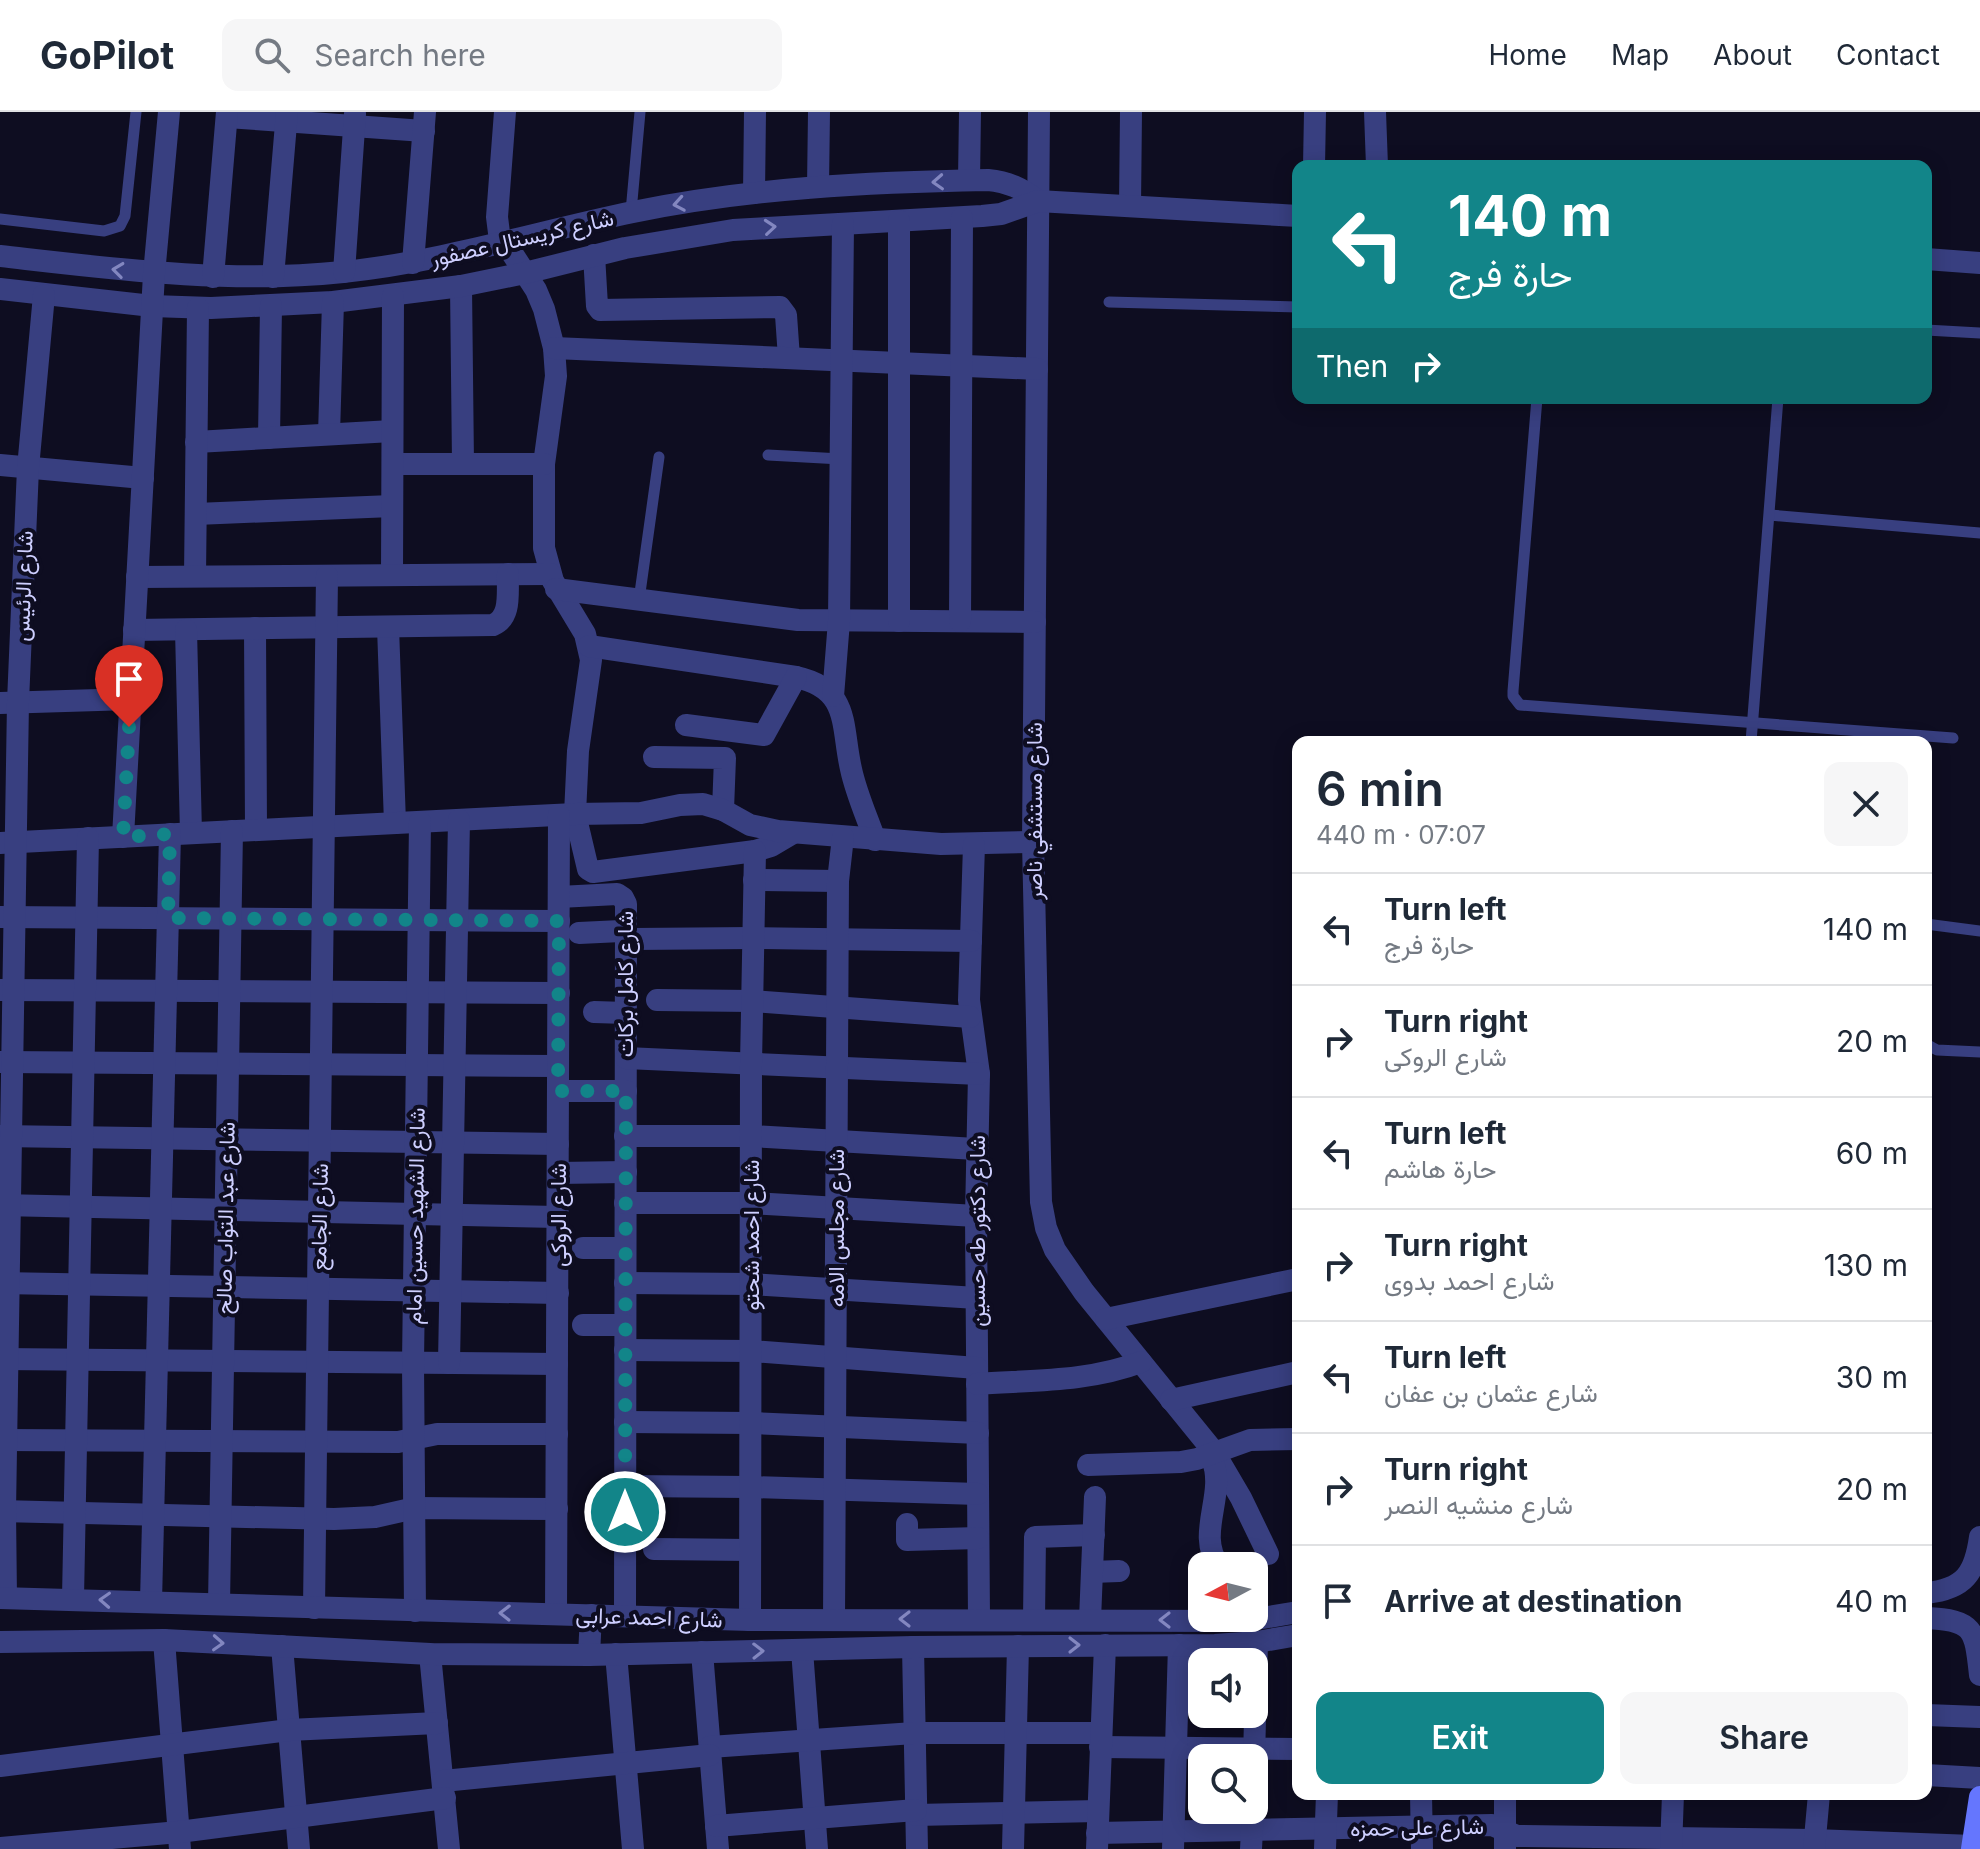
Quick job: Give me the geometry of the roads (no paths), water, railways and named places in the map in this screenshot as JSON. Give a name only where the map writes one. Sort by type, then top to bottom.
[{"type":"main road","points":[[1973,1847],[1980,1797]]},
{"type":"street","points":[[123,837],[154,274],[169,112]]},
{"type":"street","points":[[505,112],[497,217],[504,243],[525,273],[544,309],[554,348],[556,376],[544,464],[544,548],[553,581],[589,646],[590,675],[567,815],[592,871],[755,851],[793,833]]},
{"type":"street","points":[[754,193],[755,112]]},
{"type":"street","points":[[818,187],[819,112]]},
{"type":"street","points":[[969,180],[970,112]]},
{"type":"street","name":"شارع مستشفي ناصر","points":[[1039,112],[1033,842],[1041,1202],[1046,1228],[1055,1250],[1212,1453],[1241,1498],[1267,1552]]},
{"type":"street","points":[[1130,206],[1131,112]]},
{"type":"street","points":[[1314,160],[1315,112]]},
{"type":"street","points":[[1375,112],[1377,160]]},
{"type":"street","points":[[213,277],[227,114],[425,122],[413,263]]},
{"type":"street","points":[[273,277],[286,117]]},
{"type":"street","points":[[344,272],[355,119]]},
{"type":"street","name":"شارع كريستال عصفور","points":[[0,256],[154,274],[273,277],[413,263],[631,212],[754,193],[969,180],[1006,182],[1038,201]]},
{"type":"street","name":"شارع كريستال عصفور","points":[[0,289],[152,306],[271,306],[393,296],[461,286],[679,237],[733,230],[962,218],[1001,214],[1038,201],[1292,216]]},
{"type":"street","points":[[960,621],[962,218]]},
{"type":"street","points":[[899,221],[899,621]]},
{"type":"street","points":[[833,696],[839,621],[843,224]]},
{"type":"street","points":[[594,255],[597,306],[600,310],[780,307],[786,315],[789,358]]},
{"type":"street","points":[[1932,259],[1980,263]]},
{"type":"street","points":[[461,286],[463,464]]},
{"type":"street","name":"شارع الرئيس","points":[[3,1598],[9,702],[44,295]]},
{"type":"street","points":[[392,575],[393,296]]},
{"type":"street","points":[[329,434],[333,302]]},
{"type":"street","points":[[269,438],[271,306]]},
{"type":"street","points":[[195,576],[198,308]]},
{"type":"street","points":[[554,348],[1037,369]]},
{"type":"street","points":[[196,442],[392,431]]},
{"type":"street","points":[[393,464],[544,464]]},
{"type":"street","points":[[0,465],[143,478]]},
{"type":"street","points":[[196,514],[392,506]]},
{"type":"street","points":[[137,577],[508,574],[639,600],[798,620],[1035,622]]},
{"type":"street","points":[[134,630],[498,623],[506,612],[508,574]]},
{"type":"street","name":"شارع الجامع","points":[[314,1608],[327,576]]},
{"type":"street","points":[[388,627],[395,823]]},
{"type":"street","points":[[255,628],[256,830]]},
{"type":"street","points":[[151,1602],[168,918],[180,834],[186,630]]},
{"type":"street","points":[[589,646],[810,680],[833,696],[842,713],[851,770],[875,840]]},
{"type":"street","points":[[686,725],[764,735],[796,677]]},
{"type":"street","points":[[9,702],[131,699]]},
{"type":"street","points":[[654,757],[725,758],[723,810]]},
{"type":"street","points":[[8,842],[641,813],[692,803],[723,810],[750,825],[793,833],[974,845],[1033,842]]},
{"type":"street","name":"شارع الروكى","points":[[556,1614],[559,897],[567,815]]},
{"type":"street","points":[[449,1363],[459,820]]},
{"type":"street","name":"شارع الشهيد حسين امام","points":[[415,1611],[413,1363],[420,822]]},
{"type":"street","name":"شارع عبد التواب صالح","points":[[219,1604],[232,831]]},
{"type":"street","name":"شارع مجلس الامه","points":[[834,1620],[838,881],[843,837]]},
{"type":"street","points":[[73,1598],[88,838]]},
{"type":"street","name":"شارع دكتور طه حسين","points":[[974,845],[970,1017],[979,1074],[976,1149],[979,1619]]},
{"type":"street","name":"شارع احمد شحتو","points":[[750,1620],[751,1064],[755,851]]},
{"type":"street","points":[[754,880],[838,881]]},
{"type":"street","name":"شارع كامل بركات","points":[[559,897],[620,896],[626,904],[625,1616]]},
{"type":"street","points":[[8,917],[559,921]]},
{"type":"street","points":[[579,933],[626,933],[633,939],[971,941]]},
{"type":"street","points":[[7,990],[559,993]]},
{"type":"street","points":[[657,1000],[752,1001],[970,1017]]},
{"type":"street","points":[[594,1012],[626,1013]]},
{"type":"street","points":[[626,1058],[979,1074]]},
{"type":"street","points":[[6,1062],[558,1066]]},
{"type":"street","points":[[558,1091],[626,1091]]},
{"type":"street","points":[[6,1136],[558,1144]]},
{"type":"street","points":[[625,1136],[751,1136],[976,1149]]},
{"type":"street","points":[[558,1173],[626,1172]]},
{"type":"street","points":[[625,1203],[751,1203],[976,1216]]},
{"type":"street","points":[[5,1205],[558,1217]]},
{"type":"street","points":[[583,1248],[625,1248]]},
{"type":"street","points":[[1106,1319],[1292,1280]]},
{"type":"street","points":[[625,1283],[751,1284],[977,1298]]},
{"type":"street","points":[[4,1284],[558,1293]]},
{"type":"street","points":[[583,1325],[625,1325]]},
{"type":"street","points":[[625,1350],[751,1351],[977,1376],[1087,1377],[1141,1362]]},
{"type":"street","points":[[4,1359],[557,1364]]},
{"type":"street","points":[[1171,1400],[1292,1373]]},
{"type":"street","points":[[625,1422],[751,1423],[978,1433]]},
{"type":"street","points":[[3,1440],[315,1442],[415,1440],[437,1434],[557,1434]]},
{"type":"street","points":[[1088,1465],[1181,1462],[1250,1440],[1292,1439]]},
{"type":"street","points":[[1212,1453],[1217,1477],[1209,1545],[1212,1552]]},
{"type":"street","points":[[625,1486],[978,1494]]},
{"type":"street","points":[[1090,1620],[1095,1497]]},
{"type":"street","points":[[2,1511],[314,1519],[375,1517],[415,1508],[557,1509]]},
{"type":"street","points":[[907,1524],[907,1540],[978,1538]]},
{"type":"street","points":[[1034,1619],[1035,1537],[1094,1535]]},
{"type":"street","points":[[1932,1592],[1952,1587],[1972,1572],[1980,1537]]},
{"type":"street","points":[[654,1549],[750,1550]]},
{"type":"street","points":[[1092,1572],[1119,1571]]},
{"type":"street","name":"شارع احمد عرابى","points":[[3,1598],[750,1620],[1188,1620]]},
{"type":"street","name":"شارع احمد عرابى","points":[[1268,1617],[1292,1613]]},
{"type":"street","points":[[589,1655],[591,1615]]},
{"type":"street","points":[[1932,1618],[1949,1619],[1969,1627],[1976,1640],[1980,1675]]},
{"type":"street","name":"شارع احمد عرابى","points":[[0,1642],[164,1640],[430,1654],[589,1655],[913,1647],[1179,1645],[1257,1642],[1292,1636]]},
{"type":"street","points":[[164,1640],[179,1840]]},
{"type":"street","points":[[1254,1744],[1257,1642]]},
{"type":"street","points":[[1097,1831],[1105,1645]]},
{"type":"street","points":[[1174,1840],[1179,1645]]},
{"type":"street","points":[[282,1646],[299,1849]]},
{"type":"street","points":[[1013,1849],[1018,1646]]},
{"type":"street","points":[[913,1647],[917,1849]]},
{"type":"street","points":[[802,1650],[817,1849]]},
{"type":"street","points":[[702,1652],[718,1849]]},
{"type":"street","points":[[430,1654],[449,1849]]},
{"type":"street","points":[[616,1654],[633,1849]]},
{"type":"street","points":[[1932,1715],[1980,1717]]},
{"type":"street","points":[[0,1766],[289,1730],[437,1723]]},
{"type":"street","points":[[0,1848],[179,1840],[444,1790],[710,1751],[809,1740],[914,1733],[1016,1733],[1188,1749]]},
{"type":"street","points":[[1268,1752],[1292,1750]]},
{"type":"street","points":[[1932,1775],[1980,1778]]},
{"type":"street","points":[[1325,1839],[1327,1800]]},
{"type":"street","points":[[1421,1800],[1422,1838]]},
{"type":"street","points":[[1505,1800],[1505,1840]]},
{"type":"street","points":[[1671,1843],[1673,1800]]},
{"type":"street","points":[[1814,1844],[1818,1800]]},
{"type":"street","name":"شارع على حمزه","points":[[716,1826],[916,1813],[1014,1813],[1097,1831],[1174,1840],[1252,1830],[1325,1839],[1422,1838],[1492,1825],[1505,1840],[1517,1836],[1671,1843],[1973,1847]]},
{"type":"lane","points":[[0,219],[104,231],[120,226],[125,216],[136,112]]},
{"type":"lane","points":[[631,212],[640,112]]},
{"type":"lane","points":[[1109,302],[1292,307]]},
{"type":"lane","points":[[1932,330],[1980,333]]},
{"type":"lane","points":[[1537,404],[1513,691],[1516,702],[1525,707],[1926,736]]},
{"type":"lane","points":[[1752,736],[1778,404]]},
{"type":"lane","points":[[768,455],[841,459]]},
{"type":"lane","points":[[639,600],[659,457]]},
{"type":"lane","points":[[1770,515],[1980,533],[1980,526]]},
{"type":"lane","points":[[1932,736],[1953,738]]},
{"type":"lane","points":[[1932,925],[1980,931]]},
{"type":"lane","points":[[1932,1047],[1980,1052]]}]
